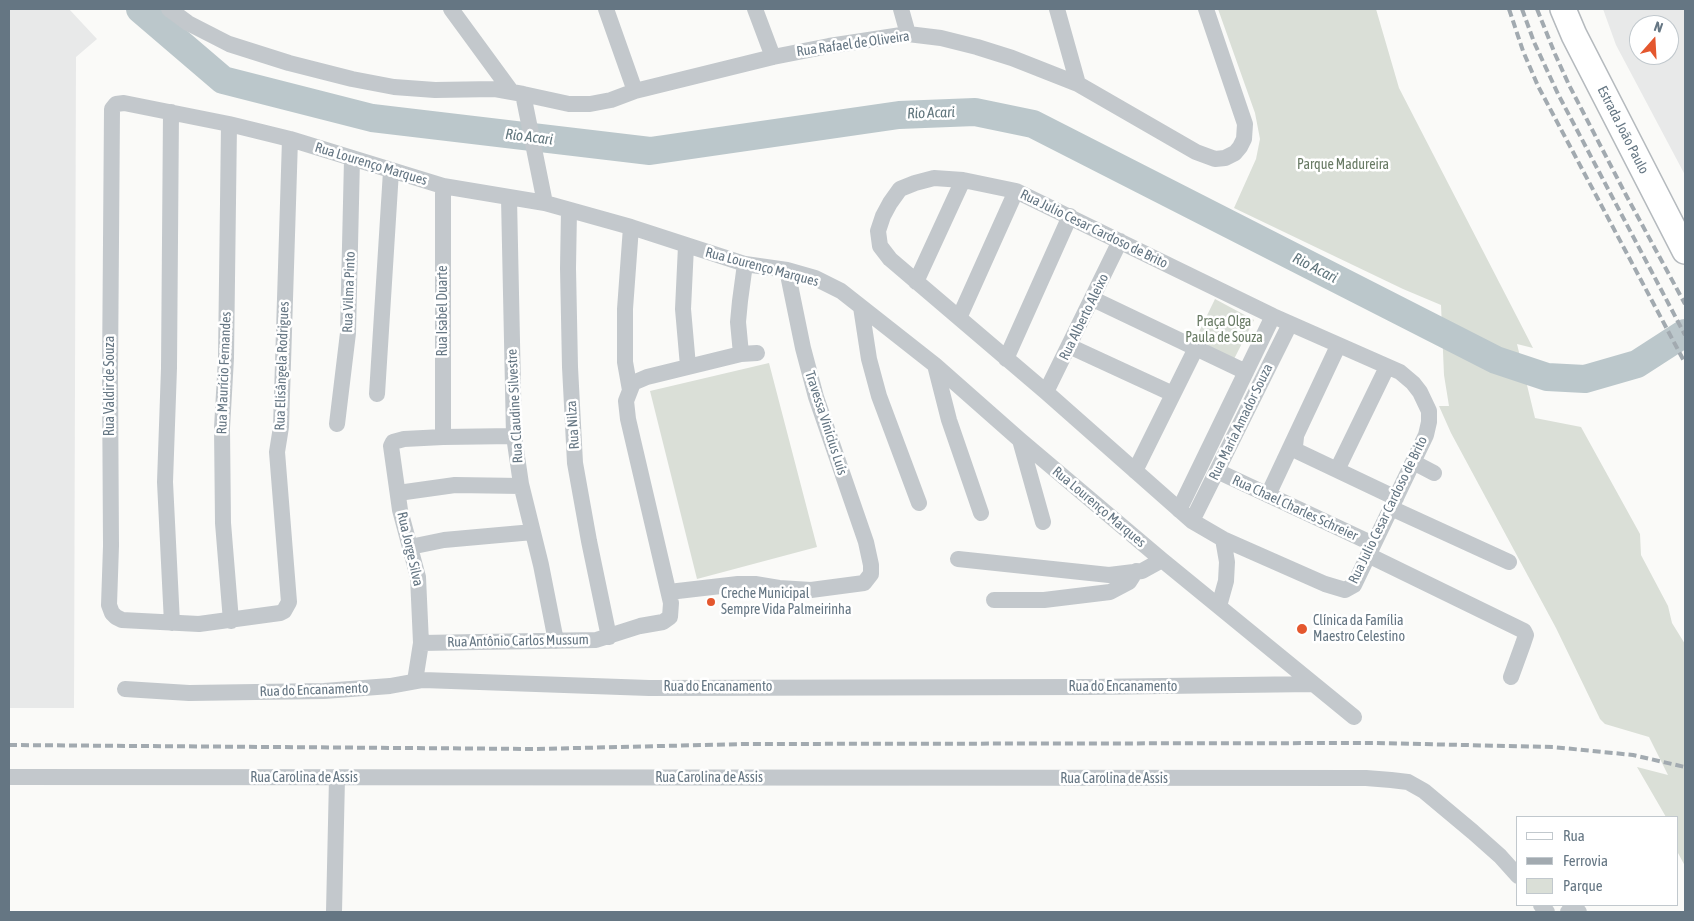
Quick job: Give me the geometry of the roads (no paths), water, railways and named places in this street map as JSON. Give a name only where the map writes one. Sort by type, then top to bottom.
[{"type":"main road","name":"Estrada João Paulo","points":[[1563,9],[1574,35],[1685,251]]},
{"type":"street","name":"Rua Rafael de Oliveira","points":[[169,9],[188,23],[229,44],[289,63],[352,79],[394,87],[517,92],[569,104],[590,104],[611,100],[634,91],[773,57],[838,44],[908,34],[942,38],[1012,58],[1078,84],[1208,157],[1215,159],[1225,158],[1234,153],[1244,139],[1246,124],[1206,9]]},
{"type":"street","points":[[452,9],[517,92],[525,111],[545,203]]},
{"type":"street","points":[[606,9],[634,91]]},
{"type":"street","points":[[755,9],[773,57]]},
{"type":"street","points":[[901,9],[908,34]]},
{"type":"street","points":[[1057,9],[1078,84]]},
{"type":"street","name":"Rua Lourenço Marques","points":[[124,103],[229,124],[290,139],[443,186],[545,203],[745,264],[787,270],[815,278],[841,291],[935,365],[1020,440],[1162,560],[1354,718]]},
{"type":"street","name":"Rua Valdir de Souza","points":[[124,103],[116,104],[112,109],[111,546],[109,605],[112,613],[122,620],[199,624],[280,614],[287,607],[289,593]]},
{"type":"street","points":[[171,112],[169,368],[165,482],[172,623]]},
{"type":"street","name":"Rua Maurício Fernandes","points":[[229,124],[226,358],[222,434],[223,523],[231,621]]},
{"type":"street","name":"Rua Elisângela Rodrigues","points":[[289,593],[277,452],[281,427],[290,139]]},
{"type":"street","name":"Rua Vilma Pinto","points":[[337,424],[348,333],[352,159]]},
{"type":"street","points":[[377,394],[391,171]]},
{"type":"street","name":"Rua Julio Cesar Cardoso de Brito","points":[[934,178],[964,180],[1016,192],[1070,216],[1273,316],[1400,372],[1413,383],[1420,392],[1429,411],[1426,435],[1354,585],[1346,590],[1325,584],[1223,539],[1192,521],[1046,392],[890,259],[880,246],[878,231],[883,216],[900,189],[934,178]]},
{"type":"street","points":[[916,282],[964,180]]},
{"type":"street","name":"Rua Isabel Duarte","points":[[443,186],[443,436]]},
{"type":"street","points":[[959,318],[1016,192]]},
{"type":"street","name":"Rua Claudine Silvestre","points":[[509,198],[514,436],[521,486],[541,565],[556,641]]},
{"type":"street","name":"Rua Nilza","points":[[569,210],[568,268],[571,405],[575,464],[589,541],[610,637]]},
{"type":"street","points":[[1006,359],[1070,216]]},
{"type":"street","points":[[630,390],[625,362],[625,309],[631,228]]},
{"type":"street","name":"Rua Alberto Aleixo","points":[[1046,392],[1120,241]]},
{"type":"street","points":[[686,246],[683,309],[688,366]]},
{"type":"street","points":[[741,354],[738,322],[745,264]]},
{"type":"street","name":"Travessa Vinícius Luís","points":[[669,592],[738,584],[812,590],[864,583],[871,574],[866,542],[816,397],[803,348],[787,270]]},
{"type":"street","points":[[1093,299],[1246,372]]},
{"type":"street","points":[[861,307],[869,359],[879,396],[919,502]]},
{"type":"street","name":"Rua Maria Amador Souza","points":[[1179,510],[1273,316]]},
{"type":"street","name":"Rua Maria Amador Souza","points":[[1192,521],[1290,324]]},
{"type":"street","points":[[1069,346],[1173,394]]},
{"type":"street","points":[[1268,495],[1296,440],[1338,346]]},
{"type":"street","points":[[1135,471],[1196,348]]},
{"type":"street","points":[[669,592],[628,420],[626,401],[630,390],[638,380],[688,366],[741,354],[757,353]]},
{"type":"street","points":[[935,365],[949,420],[981,513]]},
{"type":"street","points":[[1338,470],[1387,367]]},
{"type":"street","points":[[443,436],[514,436]]},
{"type":"street","name":"Rua Jorge Silva","points":[[415,681],[421,643],[418,577],[398,493],[391,446],[398,440],[443,436]]},
{"type":"street","points":[[1020,440],[1043,522]]},
{"type":"street","points":[[1296,440],[1297,451],[1338,470],[1394,503],[1509,562]]},
{"type":"street","points":[[1413,462],[1434,472]]},
{"type":"street","name":"Rua Chael Charles Schreier","points":[[1217,471],[1268,495],[1524,631],[1526,636],[1524,644],[1511,676]]},
{"type":"street","points":[[398,493],[455,485],[521,486]]},
{"type":"street","points":[[410,547],[444,540],[533,532]]},
{"type":"street","points":[[1219,606],[1226,581],[1227,562],[1223,539]]},
{"type":"street","points":[[958,559],[1110,575],[1142,570],[1162,560]]},
{"type":"street","points":[[994,600],[1044,600],[1110,592],[1129,582],[1136,571]]},
{"type":"street","name":"Rua Antônio Carlos Mussum","points":[[421,643],[596,640],[640,626],[663,622],[670,617],[672,609],[669,592]]},
{"type":"street","name":"Rua do Encanamento","points":[[125,689],[189,693],[324,691],[390,686],[415,681],[466,680],[649,688],[1089,687],[1313,684]]},
{"type":"street","name":"Rua Carolina de Assis","points":[[9,777],[1366,778],[1408,782],[1424,791],[1500,856],[1516,874]]},
{"type":"street","points":[[334,912],[338,778]]},
{"type":"street","points":[[1568,912],[1574,906],[1579,912]]},
{"type":"waterway","name":"Rio Acari","points":[[140,9],[223,80],[372,118],[650,151],[899,115],[975,112],[1033,124],[1496,360],[1547,377],[1585,379],[1637,364],[1685,333]]},
{"type":"railway","points":[[1509,9],[1523,51],[1538,86],[1685,363]]},
{"type":"railway","points":[[1522,9],[1534,42],[1558,94],[1685,335]]},
{"type":"railway","points":[[1537,9],[1569,85],[1685,304]]},
{"type":"railway","points":[[9,745],[536,749],[746,744],[1375,743],[1553,747],[1633,755],[1685,767]]},
{"type":"place","name":"Creche Municipal Sempre Vida Palmeirinha","points":[[711,602]]},
{"type":"place","name":"Clínica da Família Maestro Celestino","points":[[1302,629]]},
{"type":"park label","name":"Parque Madureira","points":[[1343,165]]},
{"type":"park label","name":"Praça Olga Paula de Souza","points":[[1224,330]]}]
